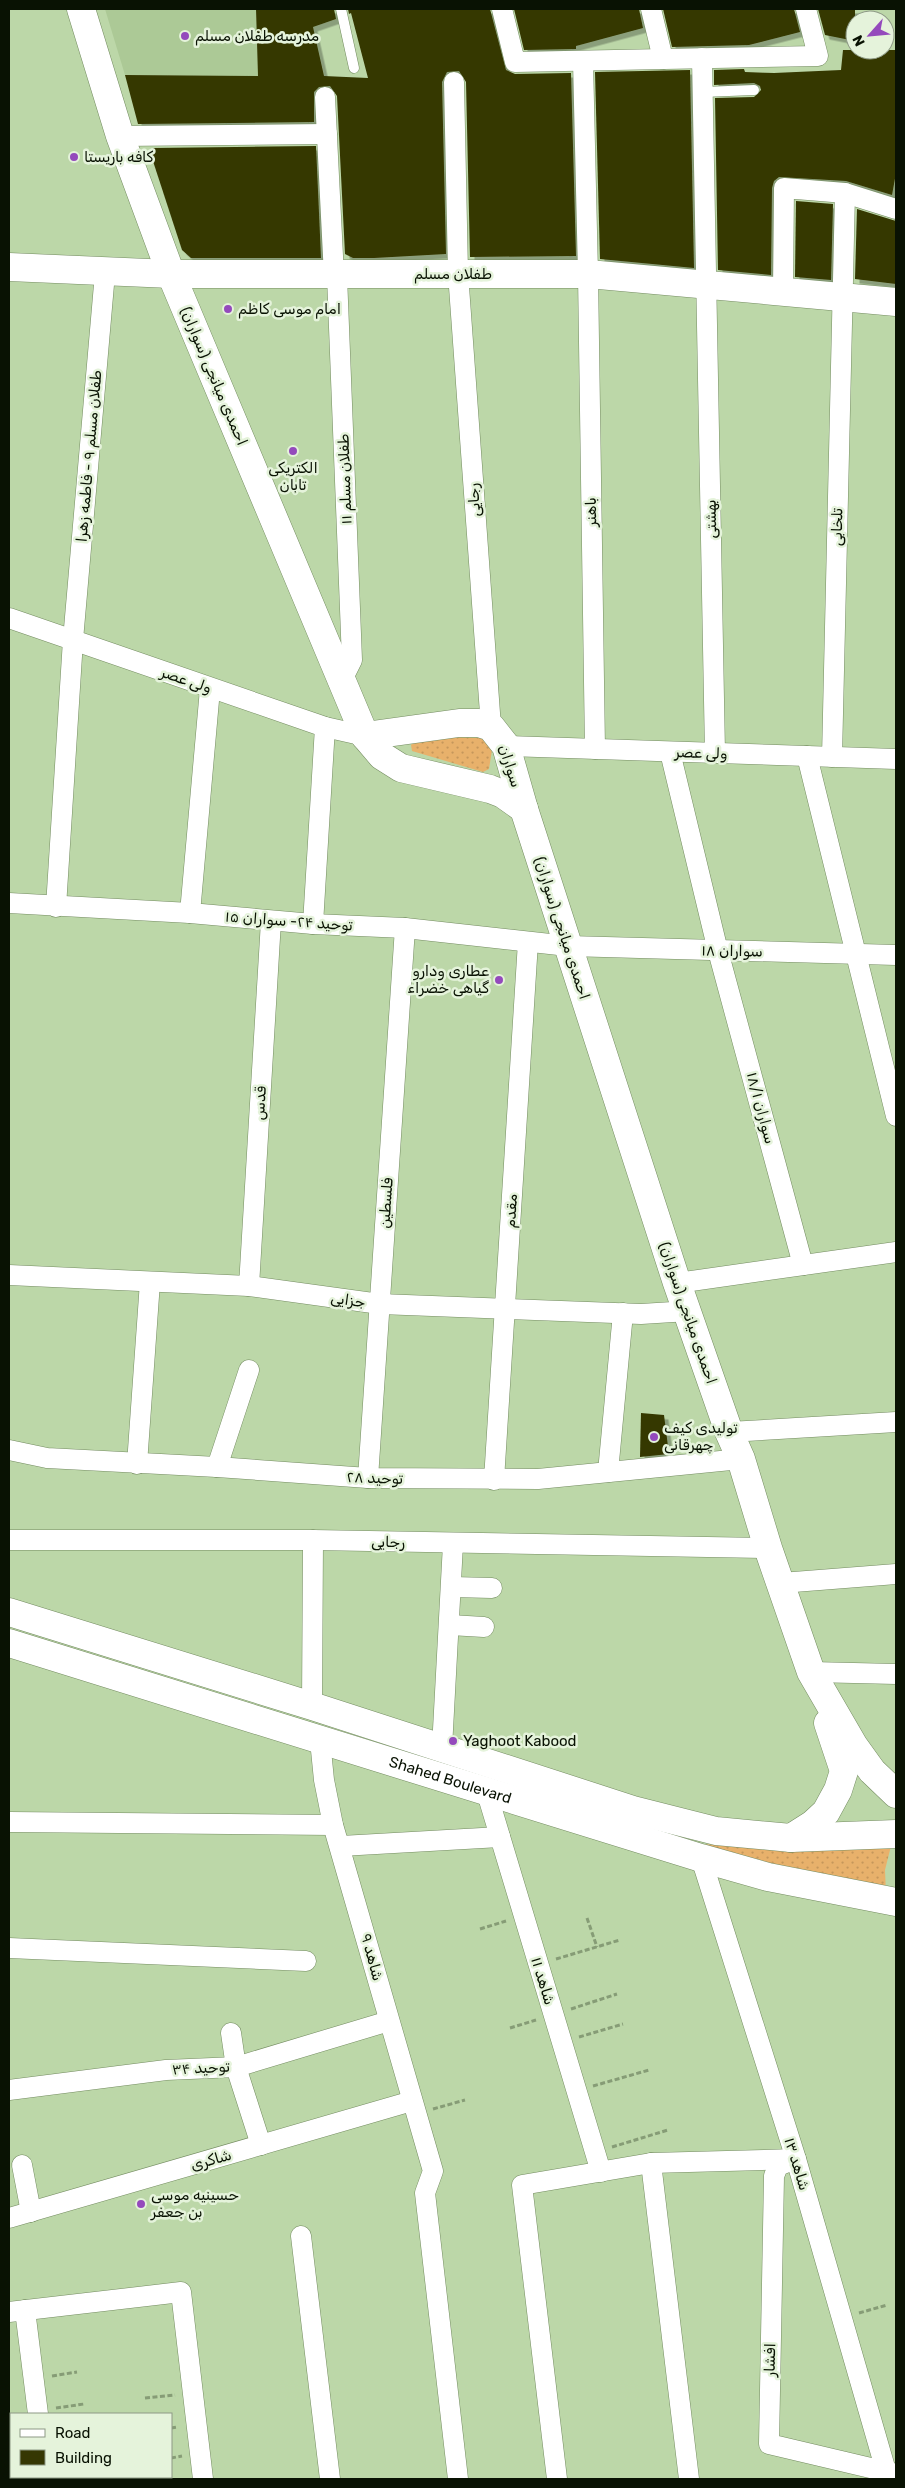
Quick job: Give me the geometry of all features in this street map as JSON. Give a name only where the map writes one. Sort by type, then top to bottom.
[{"type":"street","name":"احمدی میانجی (سواران)","points":[[81,9],[120,136],[171,274],[365,736],[382,756],[400,768],[490,789],[503,794],[524,809],[677,1283],[689,1311],[728,1432],[741,1459],[768,1548],[811,1672],[854,1746],[872,1771],[896,1794]]},
{"type":"street","points":[[502,9],[515,62],[818,56],[806,9]]},
{"type":"street","points":[[651,9],[664,59]]},
{"type":"street","name":"بهشتی","points":[[702,58],[715,753]]},
{"type":"street","name":"باهنر","points":[[583,61],[595,749]]},
{"type":"street","name":"رجایی","points":[[454,82],[458,273],[498,737]]},
{"type":"street","name":"طفلان مسلم ۱۱","points":[[326,97],[336,276],[352,660],[342,680]]},
{"type":"street","points":[[120,136],[327,134]]},
{"type":"street","points":[[783,292],[784,188],[845,193],[896,209]]},
{"type":"street","name":"تلخابی","points":[[832,757],[845,193]]},
{"type":"street","name":"طفلان مسلم","points":[[9,267],[105,273],[336,276],[458,273],[588,274],[896,302]]},
{"type":"street","name":"طفلان مسلم ۹ - فاطمه زهرا","points":[[56,907],[73,640],[105,273]]},
{"type":"street","name":"ولی عصر","points":[[9,618],[325,728],[365,736]]},
{"type":"street","points":[[190,913],[210,688]]},
{"type":"street","points":[[365,736],[459,723],[479,723],[498,737]]},
{"type":"street","points":[[313,924],[325,728]]},
{"type":"street","name":"ولی عصر","points":[[498,737],[595,749],[896,760]]},
{"type":"street","name":"سواران","points":[[498,737],[524,809]]},
{"type":"street","name":"سواران ۱۸/۱","points":[[670,752],[718,951],[803,1265]]},
{"type":"street","points":[[807,756],[896,1116]]},
{"type":"street","name":"توحید ۲۴- سواران ۱۵","points":[[9,903],[190,913],[313,924],[405,928],[568,946]]},
{"type":"street","name":"قدس","points":[[248,1286],[271,921]]},
{"type":"street","name":"فلسطین","points":[[368,1478],[405,928]]},
{"type":"street","name":"مقدم","points":[[494,1480],[528,942]]},
{"type":"street","name":"سواران ۱۸","points":[[568,946],[896,956]]},
{"type":"street","points":[[677,1283],[896,1252]]},
{"type":"street","name":"جزایی","points":[[9,1276],[248,1286],[380,1304],[622,1313],[689,1311]]},
{"type":"street","points":[[137,1464],[150,1282]]},
{"type":"street","points":[[608,1472],[622,1313]]},
{"type":"street","points":[[217,1467],[249,1370]]},
{"type":"street","points":[[728,1432],[896,1422]]},
{"type":"street","name":"توحید ۲۸","points":[[9,1450],[48,1458],[137,1464],[217,1467],[368,1478],[494,1480],[538,1479],[741,1459]]},
{"type":"street","name":"رجایی","points":[[9,1540],[313,1540],[454,1544],[768,1548]]},
{"type":"street","points":[[312,1706],[313,1540]]},
{"type":"street","points":[[442,1748],[454,1544]]},
{"type":"street","points":[[781,1583],[896,1574]]},
{"type":"street","points":[[452,1587],[492,1588]]},
{"type":"street","name":"Shahed Boulevard","points":[[9,1612],[312,1706],[633,1810],[716,1830],[792,1838],[896,1834]]},
{"type":"street","points":[[450,1626],[484,1626]]},
{"type":"street","name":"Shahed Boulevard","points":[[9,1643],[768,1878],[896,1902]]},
{"type":"street","points":[[792,1838],[813,1824],[826,1812],[838,1790],[844,1771],[811,1672],[896,1674]]},
{"type":"street","name":"شاهد ۹","points":[[320,1740],[324,1780],[333,1825],[341,1846],[433,2171],[425,2193],[458,2479]]},
{"type":"street","name":"شاهد ۱۱","points":[[486,1790],[601,2172]]},
{"type":"street","points":[[9,1822],[333,1825]]},
{"type":"street","points":[[341,1846],[500,1837]]},
{"type":"street","name":"شاهد ۱۳","points":[[700,1858],[796,2159],[842,2319],[891,2472]]},
{"type":"street","points":[[9,1948],[306,1961]]},
{"type":"street","name":"توحید ۳۴","points":[[9,2090],[166,2070],[236,2067],[389,2021]]},
{"type":"street","points":[[231,2033],[236,2067],[261,2145]]},
{"type":"street","name":"شاکری","points":[[9,2218],[261,2145],[414,2107]]},
{"type":"street","points":[[557,2479],[522,2185],[651,2163],[796,2159]]},
{"type":"street","name":"افشار","points":[[796,2159],[778,2166],[774,2176],[769,2444],[891,2472]]},
{"type":"street","points":[[651,2163],[689,2479]]},
{"type":"street","points":[[22,2165],[31,2212]]},
{"type":"street","points":[[301,2236],[330,2479]]},
{"type":"street","points":[[38,2412],[34,2378],[17,2311],[180,2292],[203,2479]]},
{"type":"lane","points":[[341,9],[354,68]]},
{"type":"lane","points":[[703,92],[754,90]]},
{"type":"path","points":[[480,1929],[523,1915]]},
{"type":"path","points":[[587,1918],[596,1947]]},
{"type":"path","points":[[538,1964],[620,1940]]},
{"type":"path","points":[[510,2028],[617,1994]]},
{"type":"path","points":[[562,2043],[623,2024]]},
{"type":"path","points":[[576,2091],[649,2070]]},
{"type":"path","points":[[414,2107],[465,2100]]},
{"type":"path","points":[[594,2152],[668,2130]]},
{"type":"path","points":[[842,2319],[888,2305]]},
{"type":"path","points":[[34,2378],[77,2372]]},
{"type":"path","points":[[145,2398],[193,2393]]},
{"type":"path","points":[[38,2412],[84,2404]]},
{"type":"shaded area","name":"مدرسه طفلان مسلم","points":[[105,9],[256,9],[259,76],[125,75]]},
{"type":"shaded area","points":[[447,737],[485,738],[492,750],[489,769],[483,772],[412,751],[411,745],[416,740]]},
{"type":"shaded area","points":[[893,1838],[885,1870],[886,1894],[687,1844],[789,1846]]},
{"type":"building","points":[[256,9],[334,9],[336,19],[313,27],[324,76],[368,78],[351,13],[349,14],[348,9],[490,9],[506,70],[515,74],[571,73],[576,256],[470,257],[466,82],[459,71],[447,72],[442,82],[446,254],[353,258],[345,254],[337,96],[330,86],[319,87],[314,92],[314,122],[138,124],[125,75],[258,76]]},
{"type":"building","points":[[514,9],[639,9],[643,28],[576,46],[576,49],[524,50]]},
{"type":"building","points":[[663,9],[794,9],[800,32],[749,45],[672,47]]},
{"type":"building","points":[[818,9],[855,9],[845,10],[845,39],[825,35]]},
{"type":"building","points":[[843,50],[845,50],[845,60],[895,60],[896,50],[896,173],[892,195],[846,181],[779,177],[774,181],[772,188],[771,275],[718,270],[715,98],[754,97],[761,90],[760,86],[754,83],[714,85],[714,70],[744,69],[745,72],[774,73],[841,70]]},
{"type":"building","points":[[690,70],[694,268],[600,259],[595,72]]},
{"type":"building","points":[[316,146],[321,258],[191,258],[182,250],[150,152],[153,148]]},
{"type":"building","points":[[796,201],[833,204],[831,280],[795,277]]},
{"type":"building","points":[[857,209],[896,221],[896,284],[855,279]]},
{"type":"building","name":"تولیدی کیف چهرقانی","points":[[641,1413],[664,1415],[669,1454],[640,1457]]},
{"type":"place","name":"مدرسه طفلان مسلم","points":[[185,36]]},
{"type":"place","name":"کافه باریستا","points":[[74,157]]},
{"type":"place","name":"امام موسی کاظم","points":[[228,309]]},
{"type":"place","name":"الکتریکی تابان","points":[[293,451]]},
{"type":"place","name":"عطاری ودارو گیاهی خضراء","points":[[499,980]]},
{"type":"place","name":"تولیدی کیف چهرقانی","points":[[654,1437]]},
{"type":"place","name":"Yaghoot Kabood","points":[[453,1741]]},
{"type":"place","name":"حسینیه موسی بن جعفر","points":[[141,2204]]}]
